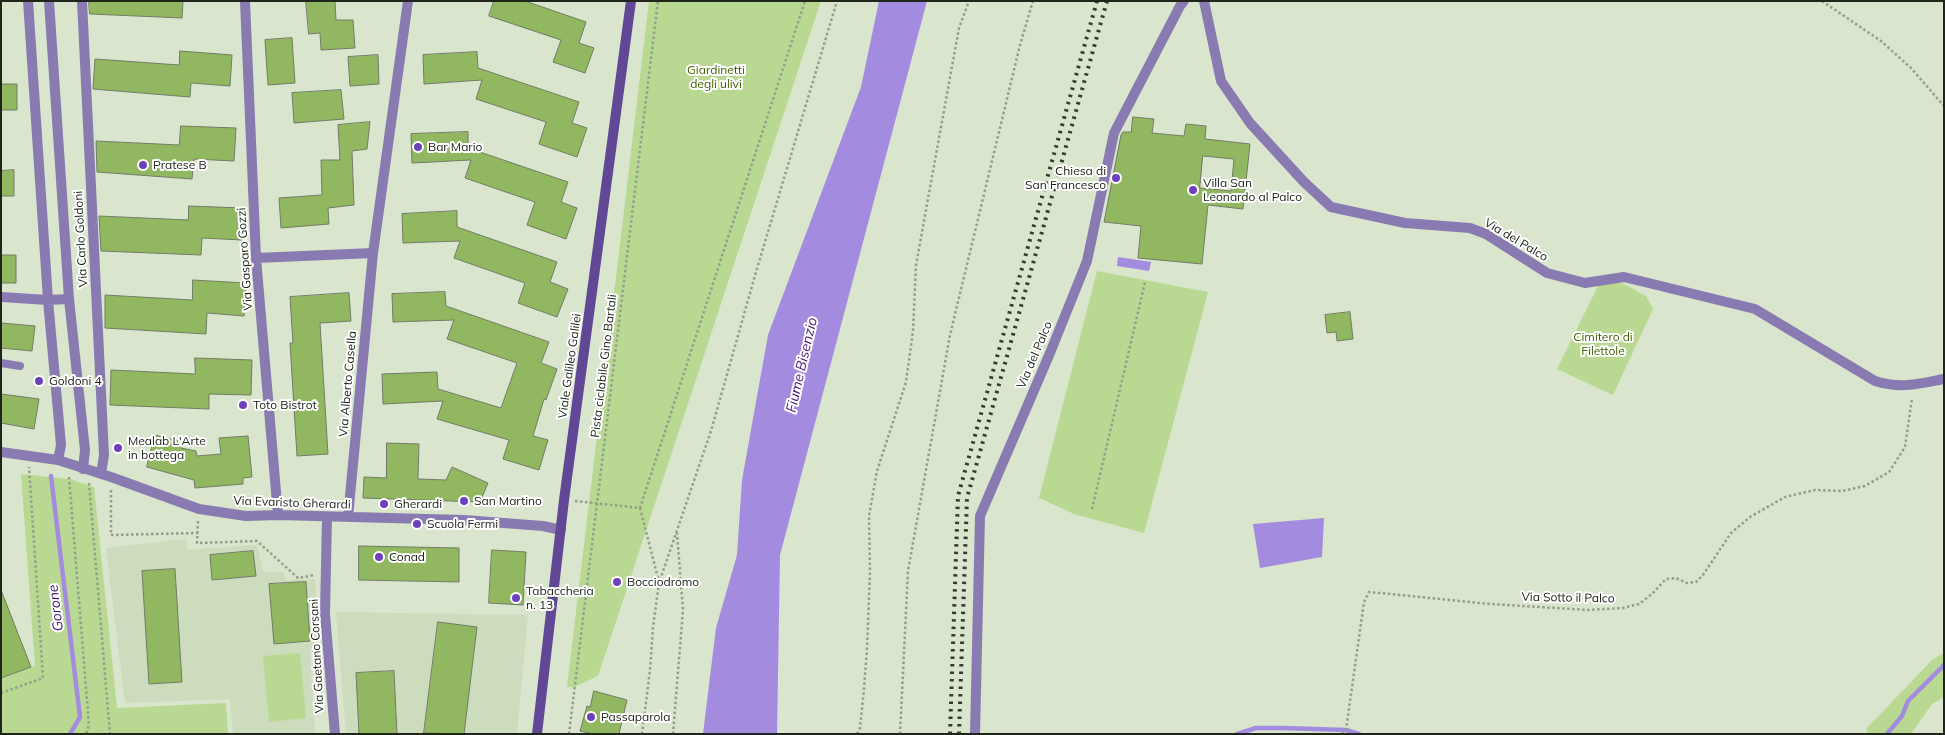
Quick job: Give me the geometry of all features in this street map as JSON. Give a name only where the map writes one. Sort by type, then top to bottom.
[{"type":"main road","name":"Viale Galileo Galilei","points":[[537,734],[564,500],[632,1]]},
{"type":"street","points":[[28,1],[48,300],[61,445],[58,460]]},
{"type":"street","name":"Via Carlo Goldoni","points":[[49,1],[69,299],[87,470]]},
{"type":"street","name":"Via Carlo Goldoni","points":[[82,1],[106,476]]},
{"type":"street","name":"Via Gasparo Gozzi","points":[[245,1],[256,258],[278,515]]},
{"type":"street","name":"Via Alberto Casella","points":[[348,517],[373,252],[408,1]]},
{"type":"street","name":"Via del Palco","points":[[975,734],[980,516],[1087,261],[1114,133],[1184,1]]},
{"type":"street","name":"Via del Palco","points":[[1204,1],[1221,81],[1250,123],[1304,182],[1331,207],[1406,223],[1470,228],[1486,234],[1547,273],[1584,283],[1624,277],[1754,309],[1875,381],[1892,386],[1913,385],[1944,379]]},
{"type":"street","points":[[256,258],[373,252]]},
{"type":"street","name":"Via Carlo Goldoni","points":[[1,297],[48,300],[69,299]]},
{"type":"street","name":"Via Evaristo Gherardi","points":[[1,452],[58,460],[199,510],[246,516],[278,515],[464,520],[543,526],[561,530]]},
{"type":"street","name":"Via Gaetano Corsani","points":[[327,517],[325,614],[335,734]]},
{"type":"lane","points":[[1,363],[20,366]]},
{"type":"path","name":"Pista ciclabile Gino Bartali","points":[[569,734],[658,1]]},
{"type":"path","points":[[659,583],[640,508],[805,1]]},
{"type":"path","points":[[642,734],[659,583],[711,431],[756,272],[837,1]]},
{"type":"path","points":[[857,734],[861,718],[865,669],[870,572],[869,516],[877,471],[906,382],[913,331],[916,265],[959,28],[969,1]]},
{"type":"path","points":[[900,734],[908,571],[950,335],[1020,45],[1033,1]]},
{"type":"path","points":[[1822,1],[1881,41],[1911,68],[1944,106]]},
{"type":"path","points":[[1092,509],[1144,282]]},
{"type":"path","name":"Via Sotto il Palco","points":[[1342,734],[1346,730],[1364,602],[1369,592],[1491,604],[1588,610],[1623,608],[1639,604],[1666,579],[1676,578],[1688,583],[1696,582],[1732,533],[1750,517],[1785,497],[1815,490],[1842,492],[1865,486],[1889,472],[1905,447],[1913,385]]},
{"type":"path","points":[[1,693],[44,678],[28,455]]},
{"type":"path","points":[[68,464],[89,726],[86,734]]},
{"type":"path","points":[[87,470],[110,734]]},
{"type":"path","points":[[106,476],[111,535],[198,533]]},
{"type":"path","points":[[564,500],[640,508]]},
{"type":"path","points":[[199,510],[197,544],[257,541],[298,578],[327,573]]},
{"type":"path","points":[[673,734],[683,610],[677,531]]},
{"type":"shaded area","points":[[186,539],[188,550],[257,545],[263,572],[283,572],[286,580],[315,579],[318,644],[310,650],[315,734],[233,734],[230,699],[125,703],[106,548]]},
{"type":"shaded area","points":[[336,612],[528,615],[517,734],[346,734]]},
{"type":"green space","name":"Giardinetti degli ulivi","points":[[649,1],[821,1],[598,676],[574,687],[567,687]]},
{"type":"green space","points":[[1097,271],[1208,292],[1144,533],[1074,514],[1039,498]]},
{"type":"green space","name":"Cimitero di Filettole","points":[[1622,283],[1646,296],[1653,309],[1613,395],[1557,369],[1599,284]]},
{"type":"green space","points":[[21,474],[69,479],[94,487],[117,708],[226,703],[228,734],[1,734],[1,678],[35,666]]},
{"type":"green space","points":[[300,653],[306,718],[269,722],[263,656]]},
{"type":"green space","points":[[1944,653],[1944,697],[1932,704],[1911,734],[1866,734],[1867,728],[1933,659]]},
{"type":"water","name":"Fiume Bisenzio","points":[[879,1],[927,1],[780,555],[777,734],[703,734],[716,628],[737,555],[742,480],[768,335],[861,87]]},
{"type":"water","points":[[1118,257],[1151,262],[1149,271],[1117,266]]},
{"type":"water","points":[[1324,518],[1322,557],[1260,568],[1253,524]]},
{"type":"building","points":[[89,1],[183,1],[182,18],[90,14]]},
{"type":"building","points":[[306,1],[335,1],[336,20],[353,20],[355,48],[321,50],[320,33],[309,34]]},
{"type":"building","points":[[494,1],[525,1],[586,22],[579,43],[594,48],[585,73],[553,62],[561,40],[489,16]]},
{"type":"building","points":[[292,38],[295,83],[268,85],[265,40]]},
{"type":"building","points":[[180,51],[232,55],[230,86],[191,83],[190,97],[93,89],[95,59],[179,65]]},
{"type":"building","points":[[477,52],[478,68],[579,102],[572,123],[587,128],[577,157],[539,144],[546,122],[476,99],[482,80],[424,84],[423,55]]},
{"type":"building","points":[[378,55],[379,84],[350,86],[348,57]]},
{"type":"building","points":[[1,84],[17,84],[17,110],[1,110]]},
{"type":"building","points":[[341,90],[344,119],[294,123],[292,93]]},
{"type":"building","name":"Villa San Leonardo al Palco","points":[[1133,117],[1154,119],[1152,133],[1184,136],[1186,124],[1206,126],[1205,139],[1250,144],[1243,209],[1208,205],[1202,264],[1138,258],[1141,226],[1104,222],[1121,135],[1123,132],[1131,132]],"holes":[[[1203,156],[1234,159],[1231,191],[1200,188]]]},
{"type":"building","points":[[370,122],[367,149],[352,151],[354,205],[328,208],[329,224],[281,228],[279,198],[322,195],[321,160],[340,160],[338,125]]},
{"type":"building","name":"Pratese B","points":[[181,126],[236,128],[234,161],[194,159],[192,179],[97,172],[96,141],[179,145]]},
{"type":"building","points":[[468,132],[468,148],[568,182],[561,202],[577,208],[566,239],[527,225],[535,202],[465,178],[471,160],[412,163],[411,134]]},
{"type":"building","points":[[14,170],[14,196],[1,196],[1,171]]},
{"type":"building","points":[[189,206],[243,208],[242,240],[202,238],[201,255],[101,251],[99,216],[188,220]]},
{"type":"building","points":[[457,211],[457,227],[557,262],[550,282],[568,289],[557,317],[518,303],[525,283],[454,258],[460,241],[403,243],[402,214]]},
{"type":"building","points":[[1,255],[16,255],[16,283],[1,283]]},
{"type":"building","points":[[193,280],[246,283],[244,316],[207,313],[206,334],[105,328],[105,295],[192,300]]},
{"type":"building","points":[[445,292],[446,306],[549,342],[541,363],[557,369],[546,400],[544,399],[533,436],[548,440],[539,470],[503,459],[509,440],[437,419],[443,401],[383,404],[382,374],[437,372],[438,389],[501,408],[517,363],[447,339],[454,320],[393,322],[392,294]]},
{"type":"building","points":[[349,293],[351,321],[320,323],[328,454],[297,456],[290,343],[293,343],[290,297]]},
{"type":"building","points":[[1350,312],[1353,339],[1337,341],[1336,332],[1327,333],[1325,315]]},
{"type":"building","points":[[1,323],[35,326],[32,351],[1,348]]},
{"type":"building","points":[[195,358],[252,360],[251,395],[209,394],[209,409],[110,405],[111,370],[195,374]]},
{"type":"building","points":[[1,394],[39,399],[34,429],[1,423]]},
{"type":"building","points":[[155,435],[182,442],[181,448],[196,451],[197,456],[221,454],[219,438],[248,436],[252,477],[243,478],[243,484],[195,488],[194,480],[147,467]]},
{"type":"building","points":[[387,443],[419,444],[418,479],[446,480],[452,467],[488,483],[480,502],[363,498],[364,477],[386,478]]},
{"type":"building","points":[[359,546],[459,548],[459,582],[359,580]]},
{"type":"building","points":[[492,550],[526,552],[523,605],[489,603]]},
{"type":"building","points":[[253,551],[256,576],[212,580],[210,555]]},
{"type":"building","points":[[175,569],[182,682],[149,684],[142,571]]},
{"type":"building","points":[[306,582],[310,641],[274,644],[269,584]]},
{"type":"building","points":[[1,590],[31,667],[1,678]]},
{"type":"building","points":[[438,622],[477,627],[464,734],[424,733]]},
{"type":"building","points":[[394,671],[397,734],[359,734],[356,673]]},
{"type":"building","points":[[594,691],[627,700],[619,734],[593,734],[580,731],[587,706],[590,707]]},
{"type":"waterway","name":"Gorone","points":[[51,476],[80,717],[70,734]]},
{"type":"waterway","points":[[1887,734],[1902,716],[1908,701],[1944,665]]},
{"type":"waterway","points":[[1237,734],[1256,728],[1346,730],[1359,734]]},
{"type":"railway","points":[[950,734],[958,496],[1097,1]]},
{"type":"railway","points":[[959,734],[967,498],[1107,1]]},
{"type":"place","name":"Bar Mario","points":[[418,147]]},
{"type":"place","name":"Pratese B","points":[[143,165]]},
{"type":"place","name":"Chiesa di San Francesco","points":[[1116,178]]},
{"type":"place","name":"Villa San Leonardo al Palco","points":[[1193,190]]},
{"type":"place","name":"Goldoni 4","points":[[39,381]]},
{"type":"place","name":"Toto Bistrot","points":[[243,405]]},
{"type":"place","name":"Mealab L'Arte in bottega","points":[[118,448]]},
{"type":"place","name":"San Martino","points":[[464,501]]},
{"type":"place","name":"Gherardi","points":[[384,504]]},
{"type":"place","name":"Scuola Fermi","points":[[417,524]]},
{"type":"place","name":"Conad","points":[[379,557]]},
{"type":"place","name":"Bocciodromo","points":[[617,582]]},
{"type":"place","name":"Tabaccheria n. 13","points":[[516,598]]},
{"type":"place","name":"Passaparola","points":[[591,717]]}]
